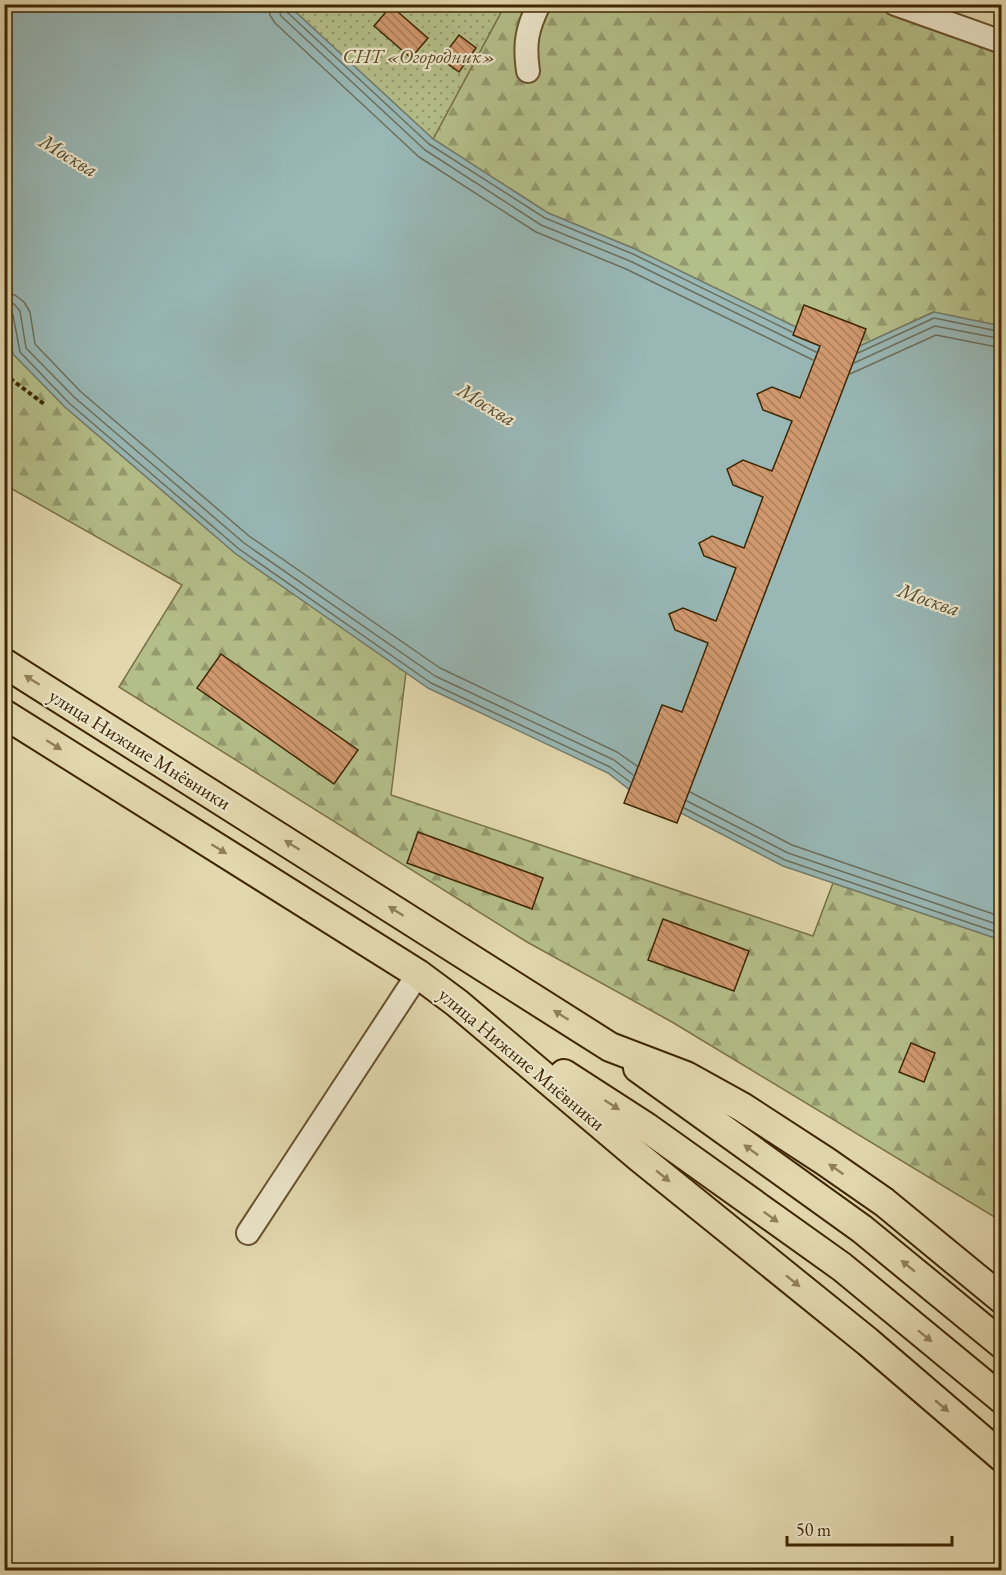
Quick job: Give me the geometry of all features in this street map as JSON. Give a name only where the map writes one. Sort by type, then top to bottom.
[{"type":"main road","name":"улица Нижние Мнёвники","points":[[4,663],[610,1047],[686,1076],[742,1107],[884,1202],[1002,1299]]},
{"type":"main road","name":"улица Нижние Мнёвники","points":[[4,714],[418,974],[868,1342],[1002,1457]]},
{"type":"main road","points":[[457,1004],[646,1127],[842,1267],[1002,1399]]},
{"type":"main road","points":[[610,1047],[862,1229],[1002,1344]]},
{"type":"street","points":[[528,70],[525,50],[529,25],[539,4]]},
{"type":"street","points":[[895,4],[1002,42]]},
{"type":"street","points":[[248,1233],[418,974]]},
{"type":"path","points":[[4,374],[44,404]]},
{"type":"green space","name":"СНТ «Огородник»","points":[[288,5],[505,5],[433,139]]},
{"type":"green space","points":[[505,5],[874,5],[1001,50],[1001,326],[933,312],[847,352],[635,249],[548,213],[433,139]]},
{"type":"green space","points":[[4,310],[7,311],[13,354],[65,407],[236,554],[406,672],[391,795],[813,936],[833,883],[1001,940],[1001,1221],[672,1022],[527,942],[119,687],[182,585],[5,485]]},
{"type":"water","name":"Москва","points":[[4,5],[288,5],[433,139],[548,213],[635,249],[847,352],[934,312],[1001,326],[1001,940],[783,866],[681,813],[630,790],[608,773],[428,688],[236,554],[65,407],[13,354],[5,310]]},
{"type":"building","points":[[391,6],[428,38],[411,58],[374,26]]},
{"type":"building","points":[[459,35],[476,48],[459,72],[441,59]]},
{"type":"building","points":[[804,305],[866,329],[677,823],[624,803],[662,705],[682,712],[708,643],[675,630],[669,614],[683,608],[716,621],[736,568],[704,556],[699,543],[712,536],[744,548],[763,497],[733,485],[727,469],[743,460],[772,471],[792,421],[763,410],[757,394],[772,387],[800,398],[820,346],[793,335]]},
{"type":"building","points":[[221,654],[358,750],[334,784],[197,688]]},
{"type":"building","points":[[418,832],[543,878],[532,909],[407,863]]},
{"type":"building","points":[[663,919],[749,951],[734,991],[648,960]]},
{"type":"building","points":[[911,1043],[935,1053],[924,1082],[899,1072]]}]
